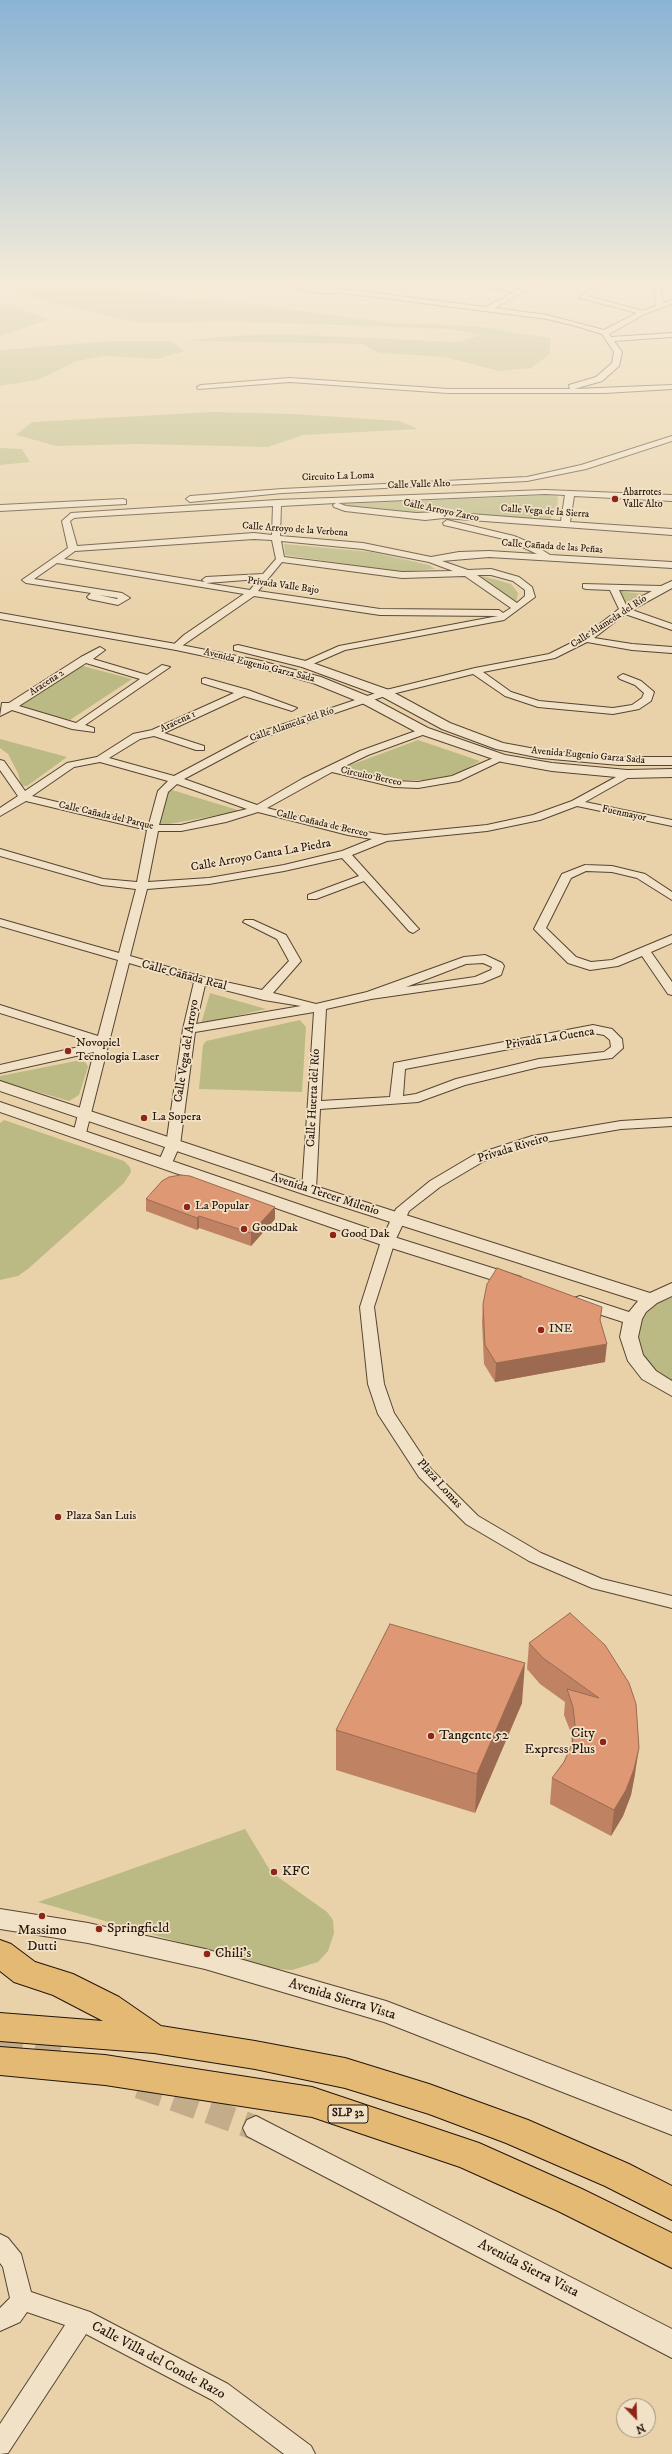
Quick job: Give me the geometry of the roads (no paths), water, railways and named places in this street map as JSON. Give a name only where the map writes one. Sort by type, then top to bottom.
[{"type":"highway","points":[[0,1953],[25,1972],[62,1984],[108,2007],[154,2039]]},
{"type":"highway","points":[[0,2027],[154,2039],[255,2055],[345,2073],[429,2099],[516,2131],[617,2175],[672,2204]]},
{"type":"highway","name":"SLP 32","points":[[0,2061],[105,2070],[312,2102],[468,2154],[570,2200],[672,2251]]},
{"type":"street","name":"Circuito La Loma","points":[[182,499],[502,481],[554,474],[672,438]]},
{"type":"street","points":[[236,495],[264,497],[331,497],[472,487],[502,481]]},
{"type":"street","points":[[565,525],[570,492]]},
{"type":"street","name":"Calle Valle Alto","points":[[73,549],[66,521],[71,516],[277,503],[331,497],[570,492],[672,498]]},
{"type":"street","name":"Calle Arroyo Zarco","points":[[331,497],[344,508],[416,516],[510,538],[530,546],[549,559]]},
{"type":"street","points":[[0,508],[134,502]]},
{"type":"street","points":[[176,647],[187,637],[252,593],[280,559],[276,537],[277,503]]},
{"type":"street","name":"Calle Vega de la Sierra","points":[[416,516],[477,518],[672,532]]},
{"type":"street","points":[[472,528],[469,523],[477,518]]},
{"type":"street","name":"Calle Arroyo de la Verbena","points":[[73,549],[235,536],[276,537],[363,546],[431,560],[465,572],[484,583],[514,610]]},
{"type":"street","points":[[73,549],[54,560],[26,580],[97,592]]},
{"type":"street","name":"Calle Cañada de las Peñas","points":[[431,560],[458,555],[489,554],[549,559],[672,565]]},
{"type":"street","name":"Calle Arroyo de la Verbena","points":[[280,559],[402,575],[491,572],[516,579],[529,589],[530,597],[514,610],[488,621],[342,648],[306,664]]},
{"type":"street","name":"Privada Valle Bajo","points":[[54,560],[252,593],[380,612],[514,610]]},
{"type":"street","points":[[179,581],[267,576]]},
{"type":"street","name":"Calle Alameda del Río","points":[[80,1134],[122,959],[142,886],[153,828],[163,791],[175,780],[216,756],[255,738],[385,693],[475,671],[552,656],[586,639],[624,610],[672,584]]},
{"type":"street","points":[[586,586],[662,590]]},
{"type":"street","points":[[613,587],[624,610],[672,627]]},
{"type":"street","name":"Avenida Eugenio Garza Sada","points":[[0,607],[187,637],[306,664],[385,693],[446,726],[500,746],[541,754],[603,759],[672,761]]},
{"type":"street","name":"Avenida Eugenio Garza Sada","points":[[0,616],[176,647],[257,664],[309,678],[366,700],[424,731],[502,758],[552,767],[627,774],[672,773]]},
{"type":"street","points":[[586,639],[632,647],[672,650]]},
{"type":"street","name":"Aracena 2","points":[[0,713],[100,650]]},
{"type":"street","points":[[84,660],[146,678]]},
{"type":"street","points":[[76,727],[146,678],[165,667]]},
{"type":"street","points":[[475,671],[508,694],[538,704],[614,711],[635,706],[647,699],[649,692],[638,683],[623,677]]},
{"type":"street","points":[[205,681],[245,692],[292,708]]},
{"type":"street","name":"Aracena 1","points":[[155,733],[245,692]]},
{"type":"street","name":"Aracena 2","points":[[0,703],[90,730]]},
{"type":"street","name":"Circuito Berceo","points":[[258,809],[331,769],[364,753],[424,731]]},
{"type":"street","points":[[100,759],[137,736],[155,733]]},
{"type":"street","name":"Aracena 1","points":[[155,733],[200,748]]},
{"type":"street","name":"Circuito Berceo","points":[[331,769],[394,784],[418,785],[455,780],[502,758]]},
{"type":"street","name":"Calle Cañada de Berceo","points":[[0,813],[71,766],[100,759],[175,780],[258,809],[348,832],[385,838],[487,828],[536,818],[576,803],[627,774]]},
{"type":"street","points":[[0,764],[24,797]]},
{"type":"street","name":"Calle Cañada del Parque","points":[[24,797],[153,828],[181,828],[226,819],[258,809]]},
{"type":"street","name":"Fuenmayor","points":[[576,803],[635,817],[672,823]]},
{"type":"street","name":"Calle Arroyo Canta La Piedra","points":[[0,852],[102,882],[142,886],[209,881],[345,854],[385,838]]},
{"type":"street","points":[[345,854],[413,929]]},
{"type":"street","points":[[672,898],[641,876],[612,869],[585,868],[566,876],[541,923],[540,929],[572,960],[590,966],[614,963],[672,939]]},
{"type":"street","points":[[312,897],[340,885],[366,877]]},
{"type":"street","name":"Calle Cañada Real","points":[[0,922],[122,959],[200,980],[264,996],[320,1007],[371,995],[478,980],[497,972],[498,966],[485,959],[464,961],[371,995]]},
{"type":"street","points":[[249,922],[282,937],[295,961],[264,996]]},
{"type":"street","points":[[645,951],[672,991]]},
{"type":"street","name":"Calle Vega del Arroyo","points":[[165,1163],[173,1145],[189,1029],[200,980]]},
{"type":"street","points":[[189,1029],[320,1007]]},
{"type":"street","name":"Calle Huerta del Río","points":[[309,1190],[320,1007]]},
{"type":"street","points":[[0,1008],[102,1044]]},
{"type":"street","name":"Privada La Cuenca","points":[[315,1105],[396,1101],[418,1098],[461,1082],[539,1063],[608,1056],[618,1048],[616,1039],[608,1032],[594,1029],[399,1066],[396,1101]]},
{"type":"street","points":[[0,1069],[102,1044]]},
{"type":"street","name":"Avenida Tercer Milenio","points":[[0,1086],[309,1190],[651,1299]]},
{"type":"street","name":"Avenida Tercer Milenio","points":[[0,1107],[388,1241],[529,1286]]},
{"type":"street","name":"Privada Riveiro","points":[[399,1218],[403,1209],[435,1184],[479,1158],[537,1139],[620,1125],[672,1122]]},
{"type":"street","name":"Plaza Lomas","points":[[399,1218],[388,1241],[368,1308],[376,1384],[386,1414],[425,1472],[472,1520],[535,1557],[598,1584],[672,1602]]},
{"type":"street","points":[[672,1289],[651,1299],[640,1308],[633,1319],[629,1337],[634,1357],[649,1375],[672,1390]]},
{"type":"street","points":[[566,1298],[633,1319]]},
{"type":"street","name":"Avenida Sierra Vista","points":[[0,1919],[88,1933],[205,1959],[386,2012],[672,2123]]},
{"type":"street","name":"Avenida Sierra Vista","points":[[256,2128],[672,2344]]},
{"type":"street","points":[[0,2245],[12,2262],[22,2300],[12,2314],[0,2320]]},
{"type":"street","name":"Calle Villa del Conde Razo","points":[[22,2300],[82,2320],[220,2392],[303,2454]]},
{"type":"street","points":[[0,2445],[82,2320]]},
{"type":"tunnel","points":[[0,2035],[64,2058]]},
{"type":"tunnel","points":[[139,2086],[256,2128]]},
{"type":"place","name":"Abarrotes Valle Alto","points":[[615,499]]},
{"type":"place","name":"Novopiel Tecnologia Laser","points":[[68,1051]]},
{"type":"place","name":"La Sopera","points":[[144,1118]]},
{"type":"place","name":"La Popular","points":[[187,1207]]},
{"type":"place","name":"GoodDak","points":[[244,1229]]},
{"type":"place","name":"Good Dak","points":[[333,1235]]},
{"type":"place","name":"INE","points":[[541,1330]]},
{"type":"place","name":"Plaza San Luis","points":[[58,1517]]},
{"type":"place","name":"Tangente 52","points":[[431,1736]]},
{"type":"place","name":"City Express Plus","points":[[603,1742]]},
{"type":"place","name":"KFC","points":[[274,1872]]},
{"type":"place","name":"Massimo Dutti","points":[[42,1916]]},
{"type":"place","name":"Springfield","points":[[99,1929]]},
{"type":"place","name":"Chili's","points":[[207,1954]]}]
